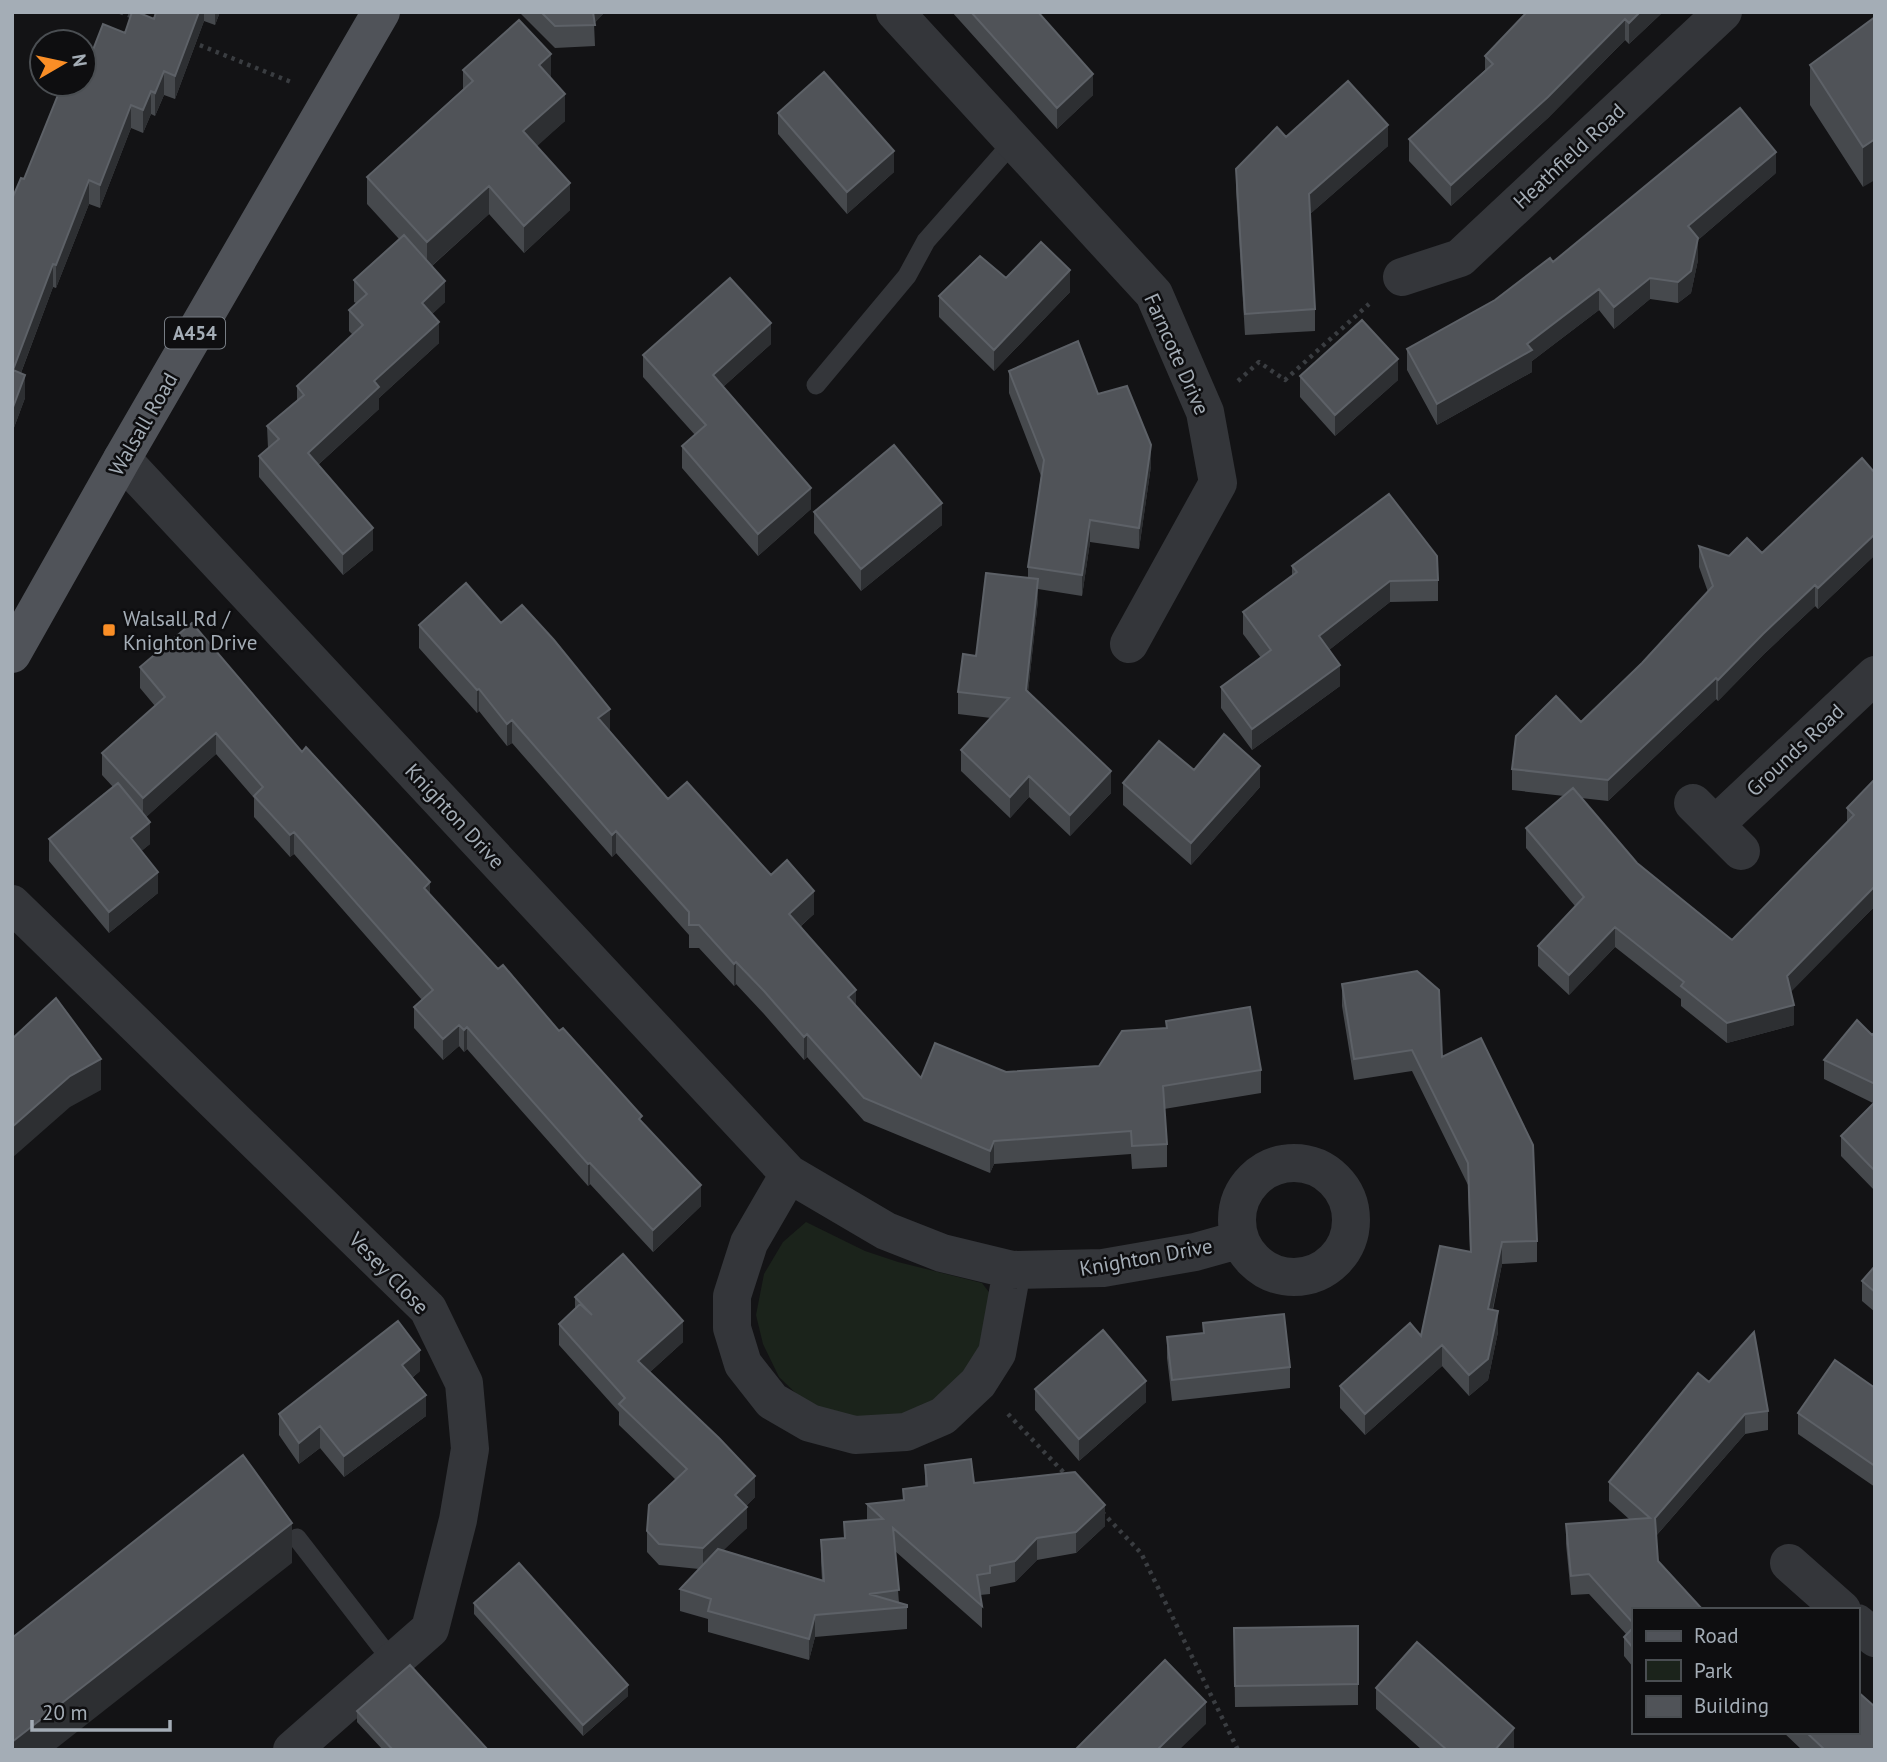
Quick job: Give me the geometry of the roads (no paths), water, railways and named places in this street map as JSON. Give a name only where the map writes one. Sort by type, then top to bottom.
[{"type":"main road","name":"Walsall Road","points":[[12,654],[381,12]]},
{"type":"street","name":"Farncote Drive","points":[[895,12],[1154,294],[1205,412],[1218,483],[1129,644]]},
{"type":"street","name":"Heathfield Road","points":[[1402,277],[1460,258],[1723,12]]},
{"type":"street","name":"Knighton Drive","points":[[122,459],[789,1174],[886,1231],[942,1253],[1012,1270],[1103,1268],[1195,1252],[1238,1240]]},
{"type":"street","name":"Grounds Road","points":[[1716,826],[1875,675]]},
{"type":"street","name":"Vesey Close","points":[[12,904],[428,1309],[464,1383],[470,1449],[458,1520],[430,1629],[292,1750]]},
{"type":"street","points":[[789,1174],[749,1243],[732,1296],[732,1328],[743,1364],[772,1401],[810,1423],[855,1435],[906,1432],[943,1416],[978,1383],[997,1353],[1012,1270]]},
{"type":"street","points":[[1789,1563],[1840,1608]]},
{"type":"street","points":[[1859,1625],[1875,1638]]},
{"type":"lane","points":[[816,385],[907,276],[926,241],[1014,141]]},
{"type":"lane","points":[[297,1538],[393,1662]]},
{"type":"place","name":"Walsall Rd / Knighton Drive","points":[[109,630]]}]
